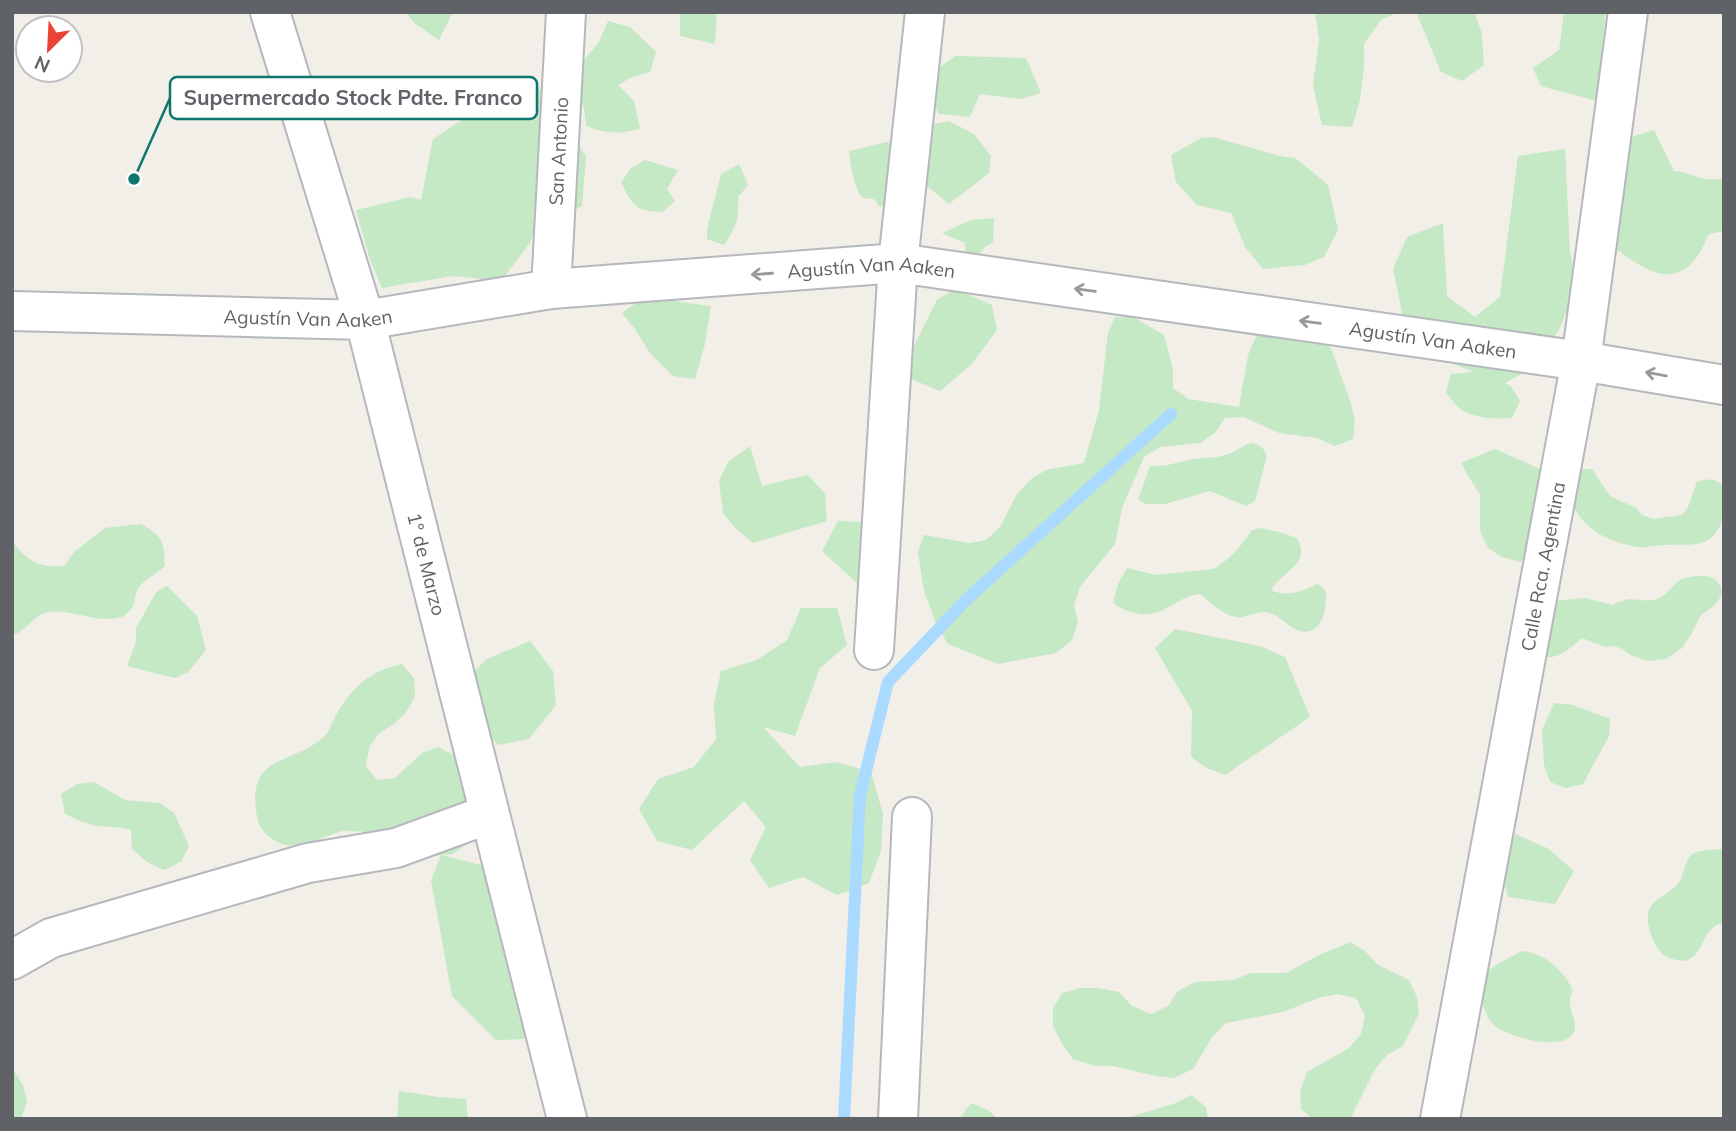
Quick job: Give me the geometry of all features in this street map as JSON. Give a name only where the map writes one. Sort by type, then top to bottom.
[{"type":"street","name":"1° de Marzo","points":[[270,12],[365,320],[567,1119]]},
{"type":"street","name":"San Antonio","points":[[551,289],[566,12]]},
{"type":"street","points":[[874,650],[898,263],[925,12]]},
{"type":"street","name":"Calle Rca. Agentina","points":[[1440,1119],[1581,361],[1628,12]]},
{"type":"street","name":"Agustín Van Aaken","points":[[12,311],[365,320],[551,289],[898,263],[1581,361],[1724,385]]},
{"type":"street","points":[[12,960],[51,939],[308,863],[396,848],[489,814]]},
{"type":"street","points":[[898,1119],[912,817]]},
{"type":"green space","points":[[406,12],[453,12],[439,40],[414,23]]},
{"type":"green space","points":[[680,12],[717,12],[715,44],[680,36]]},
{"type":"green space","points":[[1315,12],[1398,12],[1381,20],[1364,44],[1360,100],[1352,127],[1322,125],[1313,86],[1319,39]]},
{"type":"green space","points":[[1416,12],[1474,12],[1482,34],[1484,65],[1462,81],[1441,72]]},
{"type":"green space","points":[[1564,12],[1606,12],[1596,101],[1541,86],[1533,68],[1559,50]]},
{"type":"green space","points":[[608,21],[630,27],[656,52],[650,72],[618,85],[634,101],[640,129],[613,132],[586,126],[584,108],[571,76],[599,42]]},
{"type":"green space","points":[[955,56],[1026,58],[1041,93],[1021,99],[980,94],[970,117],[939,114],[922,80]]},
{"type":"green space","points":[[524,79],[550,96],[566,128],[586,156],[582,206],[534,231],[530,243],[501,281],[453,276],[382,288],[370,260],[356,210],[411,197],[421,200],[433,139]]},
{"type":"green space","points":[[949,121],[974,134],[991,156],[989,173],[949,204],[926,185],[921,143],[933,124]]},
{"type":"green space","points":[[1654,130],[1674,171],[1703,179],[1724,178],[1724,231],[1709,234],[1696,258],[1676,273],[1666,274],[1645,268],[1616,249],[1618,154],[1631,137]]},
{"type":"green space","points":[[1213,137],[1295,158],[1328,185],[1338,230],[1324,257],[1305,265],[1263,269],[1245,247],[1231,213],[1197,205],[1176,182],[1171,155],[1201,138]]},
{"type":"green space","points":[[887,142],[903,151],[898,197],[880,207],[874,199],[862,198],[854,181],[849,151]]},
{"type":"green space","points":[[1565,149],[1570,253],[1577,284],[1559,330],[1530,369],[1505,383],[1511,386],[1520,401],[1512,418],[1469,414],[1457,406],[1446,392],[1451,374],[1474,372],[1456,365],[1407,336],[1393,269],[1407,237],[1443,223],[1447,296],[1475,317],[1500,297],[1518,156]]},
{"type":"green space","points":[[645,160],[678,170],[667,189],[675,201],[662,212],[636,206],[621,183],[630,169]]},
{"type":"green space","points":[[739,164],[748,185],[738,197],[736,222],[724,245],[707,239],[707,229],[721,174]]},
{"type":"green space","points":[[994,218],[993,242],[975,259],[965,256],[965,243],[942,233],[971,220]]},
{"type":"green space","points":[[955,289],[992,305],[997,330],[972,364],[940,391],[911,379],[914,346],[937,300]]},
{"type":"green space","points":[[644,297],[711,306],[705,344],[695,379],[673,376],[650,353],[622,313]]},
{"type":"green space","points":[[1115,317],[1133,317],[1164,335],[1173,369],[1173,388],[1188,399],[1239,407],[1248,355],[1264,323],[1326,335],[1351,403],[1355,420],[1353,439],[1335,446],[1317,438],[1279,433],[1244,417],[1225,418],[1215,433],[1200,443],[1160,447],[1144,457],[1122,508],[1115,544],[1080,587],[1074,605],[1078,622],[1072,640],[1056,653],[998,664],[948,644],[937,626],[924,591],[918,552],[924,535],[970,543],[986,540],[1000,527],[1017,494],[1031,479],[1046,470],[1084,463],[1099,410],[1108,333]]},
{"type":"green space","points":[[1253,443],[1262,447],[1267,456],[1255,501],[1246,506],[1210,491],[1165,504],[1146,504],[1138,500],[1150,466],[1223,456]]},
{"type":"green space","points":[[750,446],[762,486],[808,475],[825,494],[827,521],[753,543],[736,529],[723,513],[719,481],[728,462]]},
{"type":"green space","points":[[1495,449],[1551,474],[1536,552],[1520,562],[1502,557],[1488,548],[1480,531],[1480,494],[1461,463]]},
{"type":"green space","points":[[1581,469],[1592,469],[1610,496],[1653,519],[1682,515],[1688,507],[1697,482],[1716,481],[1724,490],[1721,524],[1714,536],[1703,542],[1645,547],[1619,543],[1586,524],[1572,504],[1571,491]]},
{"type":"green space","points":[[838,521],[883,523],[889,572],[859,585],[822,551]]},
{"type":"green space","points":[[141,524],[161,540],[165,566],[139,587],[134,604],[125,615],[108,619],[67,612],[49,612],[12,635],[12,541],[34,562],[47,566],[64,566],[74,552],[105,528]]},
{"type":"green space","points":[[1261,528],[1297,538],[1301,547],[1298,561],[1271,590],[1289,593],[1317,584],[1325,589],[1324,614],[1316,628],[1302,631],[1266,612],[1242,617],[1230,616],[1200,594],[1152,614],[1129,611],[1113,602],[1118,584],[1127,568],[1156,575],[1213,569],[1235,552],[1252,530]]},
{"type":"green space","points":[[1696,576],[1715,579],[1721,587],[1721,596],[1715,605],[1700,616],[1682,648],[1666,659],[1648,661],[1630,655],[1623,649],[1605,647],[1582,638],[1560,655],[1544,657],[1555,601],[1585,598],[1613,605],[1631,599],[1657,599],[1680,580]]},
{"type":"green space","points":[[167,586],[197,616],[206,650],[188,672],[175,678],[127,666],[136,642],[136,628],[157,591]]},
{"type":"green space","points":[[801,608],[837,608],[847,645],[820,668],[795,736],[763,727],[800,767],[836,762],[871,772],[883,814],[881,851],[869,883],[837,895],[803,877],[769,888],[750,860],[766,827],[744,801],[692,850],[657,841],[639,809],[658,779],[694,767],[716,739],[714,704],[721,671],[757,660],[787,640]]},
{"type":"green space","points":[[1175,629],[1260,646],[1285,657],[1310,717],[1225,775],[1207,768],[1191,757],[1192,711],[1155,648]]},
{"type":"green space","points":[[530,641],[553,671],[556,705],[529,739],[498,745],[487,733],[464,681],[487,659]]},
{"type":"green space","points":[[402,664],[414,678],[415,696],[407,711],[394,724],[378,734],[369,748],[366,766],[377,780],[395,778],[422,753],[438,747],[454,755],[465,768],[476,823],[468,843],[453,854],[396,858],[380,849],[364,832],[343,831],[292,846],[272,839],[261,827],[257,817],[255,796],[264,771],[324,737],[340,708],[354,690],[380,671]]},
{"type":"green space","points":[[1554,703],[1573,705],[1610,719],[1609,736],[1583,784],[1566,788],[1550,782],[1544,765],[1542,730]]},
{"type":"green space","points":[[94,782],[125,800],[160,803],[174,813],[189,846],[181,862],[164,870],[147,862],[132,849],[131,830],[93,825],[65,814],[61,794],[77,784]]},
{"type":"green space","points":[[1515,834],[1549,849],[1574,871],[1555,904],[1508,897],[1500,868]]},
{"type":"green space","points":[[1724,849],[1724,922],[1709,931],[1696,954],[1687,961],[1667,957],[1657,947],[1651,933],[1648,918],[1651,906],[1677,885],[1691,855]]},
{"type":"green space","points":[[441,855],[489,867],[528,1039],[496,1040],[452,996],[431,880]]},
{"type":"green space","points":[[1351,942],[1366,952],[1378,965],[1409,980],[1417,997],[1419,1013],[1403,1046],[1387,1055],[1375,1069],[1350,1119],[1313,1119],[1301,1109],[1300,1091],[1307,1072],[1349,1048],[1361,1034],[1365,1016],[1356,998],[1337,994],[1318,998],[1283,1012],[1226,1023],[1212,1037],[1193,1069],[1174,1078],[1113,1066],[1095,1066],[1073,1059],[1053,1026],[1053,1008],[1062,993],[1080,988],[1119,992],[1132,1006],[1151,1014],[1168,1006],[1178,991],[1195,982],[1233,980],[1251,973],[1286,973]]},
{"type":"green space","points":[[1522,951],[1546,959],[1564,975],[1573,990],[1570,1003],[1575,1027],[1569,1038],[1550,1042],[1515,1036],[1498,1028],[1487,1015],[1480,997],[1483,977],[1492,967]]},
{"type":"green space","points":[[12,1068],[23,1085],[27,1102],[21,1119],[12,1119]]},
{"type":"green space","points":[[399,1091],[466,1099],[468,1119],[397,1119]]},
{"type":"green space","points":[[1191,1095],[1206,1107],[1208,1119],[1123,1119],[1176,1103]]},
{"type":"green space","points":[[971,1103],[988,1110],[998,1119],[959,1119]]},
{"type":"waterway","points":[[844,1119],[860,795],[888,682],[967,599],[1171,414]]},
{"type":"place","name":"Supermercado Stock Pdte. Franco","points":[[134,179]]}]
